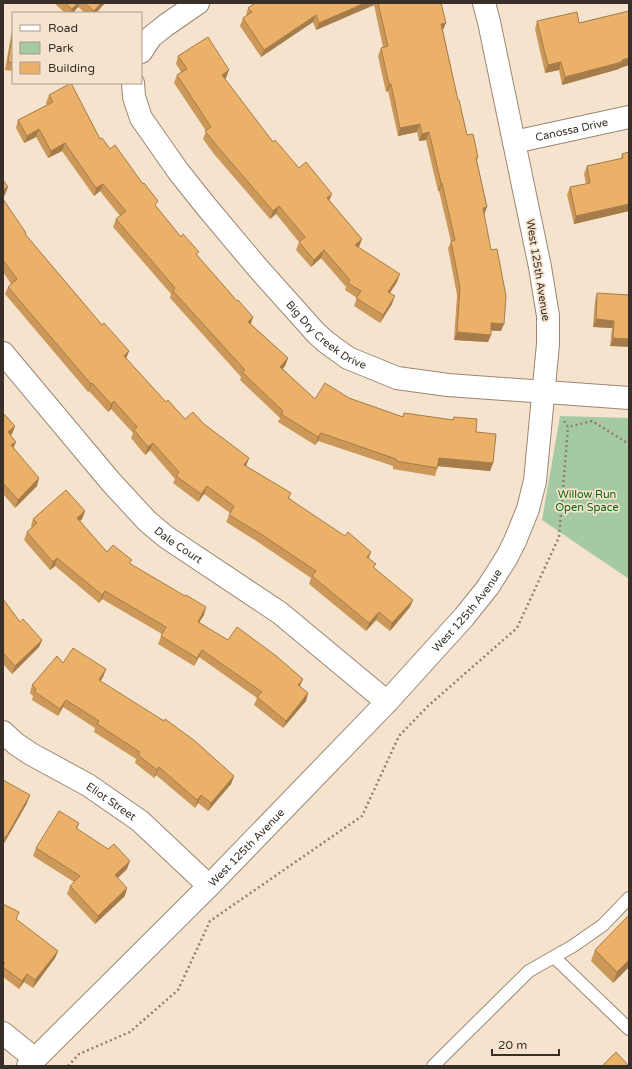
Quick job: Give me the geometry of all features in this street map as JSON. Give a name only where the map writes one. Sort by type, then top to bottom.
[{"type":"street","points":[[142,50],[151,37],[166,24],[198,3]]},
{"type":"street","name":"West 125th Avenue","points":[[31,1063],[209,886],[387,702],[464,617],[488,587],[507,557],[528,508],[535,481],[548,344],[548,316],[540,267],[484,3]]},
{"type":"street","name":"Big Dry Creek Drive","points":[[134,86],[134,97],[141,118],[178,171],[257,267],[316,333],[348,358],[398,378],[448,385],[629,398]]},
{"type":"street","name":"Canossa Drive","points":[[514,142],[629,116]]},
{"type":"street","name":"Dale Court","points":[[3,353],[111,482],[147,521],[166,537],[280,612],[346,670],[387,702]]},
{"type":"street","name":"Eliot Street","points":[[3,732],[16,744],[88,785],[140,821],[209,886]]},
{"type":"street","points":[[3,1033],[31,1063]]},
{"type":"lane","points":[[438,1065],[529,971],[573,946],[603,925],[629,898]]},
{"type":"lane","points":[[554,957],[629,1030]]},
{"type":"path","points":[[68,1066],[79,1054],[130,1032],[178,990],[210,921],[362,816],[399,736],[428,706],[517,628],[559,537],[568,427],[543,392]]},
{"type":"path","points":[[568,427],[592,421],[629,444]]},
{"type":"green space","name":"Willow Run Open Space","points":[[560,416],[629,418],[629,579],[542,520]]},
{"type":"building","points":[[65,3],[78,3],[72,9]]},
{"type":"building","points":[[85,3],[101,3],[94,11]]},
{"type":"building","points":[[255,3],[365,3],[319,23],[316,15],[264,50],[243,18],[252,12],[248,8]]},
{"type":"building","points":[[378,3],[441,3],[446,23],[441,24],[458,100],[467,135],[473,134],[478,157],[476,158],[487,207],[483,208],[491,250],[497,249],[506,296],[504,324],[491,323],[491,335],[457,332],[460,288],[451,241],[455,240],[442,183],[429,132],[422,134],[420,124],[400,128],[391,84],[389,84],[381,48],[388,46]]},
{"type":"building","points":[[629,11],[629,58],[622,60],[622,62],[565,77],[561,62],[548,65],[537,21],[577,12],[579,23]]},
{"type":"building","points":[[208,37],[229,70],[222,75],[273,142],[275,140],[299,168],[306,162],[332,194],[327,198],[362,239],[355,245],[400,274],[388,292],[395,296],[383,315],[356,298],[361,291],[348,283],[350,280],[324,250],[314,260],[299,242],[305,237],[279,206],[273,211],[205,131],[211,127],[177,75],[187,69],[178,56]]},
{"type":"building","points":[[12,38],[12,63],[8,62]]},
{"type":"building","points":[[72,84],[100,139],[102,138],[110,149],[115,145],[143,184],[144,183],[158,201],[155,205],[181,237],[183,234],[199,252],[196,254],[253,317],[248,322],[288,358],[280,367],[315,399],[325,383],[349,398],[403,417],[404,413],[453,420],[454,417],[477,419],[476,432],[496,434],[493,463],[439,458],[437,468],[396,461],[396,459],[321,433],[318,437],[281,414],[283,411],[242,372],[245,370],[173,291],[175,288],[116,219],[126,211],[103,184],[96,188],[65,143],[51,151],[39,129],[27,136],[18,120],[53,102],[49,95]]},
{"type":"building","points":[[629,152],[629,204],[576,216],[570,187],[590,183],[587,166],[623,158],[622,154]]},
{"type":"building","points":[[3,180],[8,187],[3,190]]},
{"type":"building","points":[[3,199],[26,233],[25,234],[102,325],[104,323],[129,351],[124,356],[166,402],[168,400],[185,419],[193,412],[204,424],[249,458],[244,465],[291,493],[288,498],[345,536],[348,532],[371,552],[367,557],[376,564],[373,567],[413,600],[392,623],[379,612],[369,623],[312,576],[316,571],[261,534],[229,515],[234,506],[207,486],[201,494],[176,476],[179,472],[153,443],[148,447],[134,430],[137,427],[114,401],[111,404],[92,383],[91,384],[8,287],[17,279],[3,260]]},
{"type":"building","points":[[597,293],[629,295],[629,339],[613,338],[614,321],[596,319]]},
{"type":"building","points":[[3,413],[15,426],[8,432],[16,442],[11,445],[39,478],[18,500],[3,483]]},
{"type":"building","points":[[66,490],[85,511],[77,518],[107,552],[113,545],[132,560],[129,563],[206,607],[198,622],[228,640],[237,627],[275,655],[303,679],[298,685],[308,693],[286,721],[257,697],[262,692],[202,650],[197,658],[161,636],[166,627],[105,591],[102,595],[57,558],[53,562],[27,532],[37,523],[33,519]]},
{"type":"building","points":[[3,599],[20,622],[23,619],[42,640],[15,666],[3,653]]},
{"type":"building","points":[[73,648],[106,669],[99,680],[164,721],[165,719],[195,741],[234,776],[211,803],[201,795],[197,800],[159,767],[157,770],[138,755],[140,752],[97,724],[99,721],[66,700],[60,709],[35,692],[36,689],[32,685],[57,656],[63,663]]},
{"type":"building","points":[[3,780],[30,795],[6,837],[3,836]]},
{"type":"building","points":[[59,811],[79,823],[76,828],[108,849],[114,844],[130,861],[115,875],[127,888],[98,916],[70,886],[80,876],[36,848]]},
{"type":"building","points":[[3,904],[19,912],[16,919],[58,951],[35,980],[27,974],[22,981],[3,967],[5,963],[3,962]]},
{"type":"building","points":[[629,915],[629,960],[617,972],[595,950]]},
{"type":"building","points":[[616,1052],[629,1066],[602,1066]]}]
